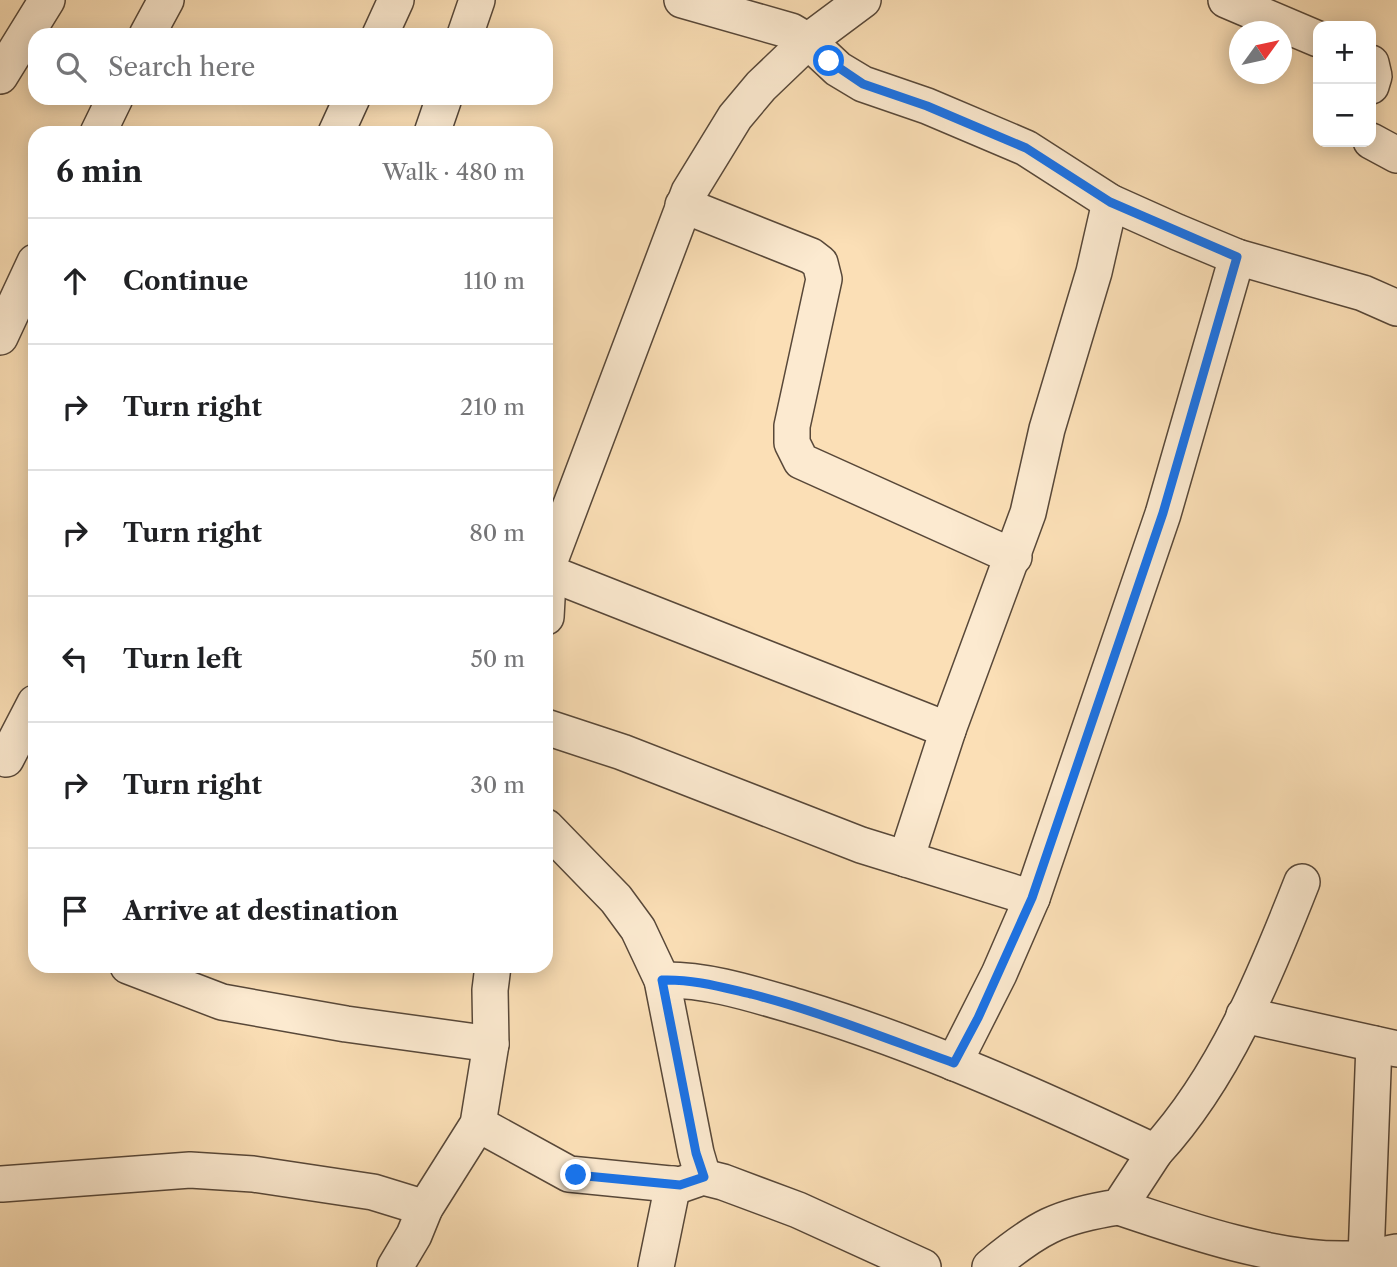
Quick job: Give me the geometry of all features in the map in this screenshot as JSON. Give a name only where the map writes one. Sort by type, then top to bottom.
[{"type":"street","points":[[30,28],[47,0]]},
{"type":"street","points":[[151,28],[166,0]]},
{"type":"street","points":[[383,28],[396,0]]},
{"type":"street","points":[[467,28],[477,0]]},
{"type":"street","points":[[682,0],[790,31],[808,41],[838,69],[863,84],[927,106],[1026,148],[1110,202],[1237,257],[1363,293],[1397,308]]},
{"type":"street","points":[[553,556],[683,205],[735,117],[761,86],[808,41],[863,0]]},
{"type":"street","points":[[1226,0],[1313,37]]},
{"type":"street","points":[[0,76],[28,31]]},
{"type":"street","points":[[101,126],[112,105]]},
{"type":"street","points":[[339,126],[349,105]]},
{"type":"street","points":[[434,126],[442,105]]},
{"type":"street","points":[[1376,144],[1397,155]]},
{"type":"street","points":[[906,859],[948,730],[1014,557],[1035,489],[1049,422],[1094,272],[1110,202]]},
{"type":"street","points":[[683,205],[811,256],[823,270],[824,279],[792,426],[792,443],[800,461],[1014,557]]},
{"type":"street","points":[[954,1063],[994,985],[1032,898],[1163,513],[1237,257]]},
{"type":"street","points":[[0,337],[28,277]]},
{"type":"street","points":[[553,574],[948,730]]},
{"type":"street","points":[[6,759],[28,717]]},
{"type":"street","points":[[553,729],[622,752],[906,859],[1032,898]]},
{"type":"street","points":[[553,834],[616,899],[638,929],[662,980],[696,1153],[656,1267]]},
{"type":"street","points":[[1119,1207],[1155,1152],[1204,1089],[1244,1015],[1302,881]]},
{"type":"street","points":[[146,973],[222,1002],[346,1024],[491,1044]]},
{"type":"street","points":[[396,1267],[425,1208],[478,1124],[491,1044],[490,989],[493,973]]},
{"type":"street","points":[[662,980],[707,983],[842,1020],[954,1063],[1155,1152]]},
{"type":"street","points":[[989,1267],[1042,1227],[1069,1215],[1119,1207],[1183,1229],[1243,1256],[1330,1258],[1382,1255],[1386,1046],[1244,1015]]},
{"type":"street","points":[[478,1124],[569,1174],[688,1181],[799,1210],[870,1256],[923,1267]]},
{"type":"street","points":[[2,1184],[190,1170],[254,1174],[373,1192],[425,1208]]},
{"type":"route","points":[[576,1175],[680,1185],[704,1177],[696,1153],[662,980],[682,979],[707,983],[772,1000],[842,1020],[954,1063],[999,974],[1032,898],[1103,682],[1163,513],[1192,421],[1237,257],[1110,202],[1026,148],[971,123],[863,84],[829,61]]}]
